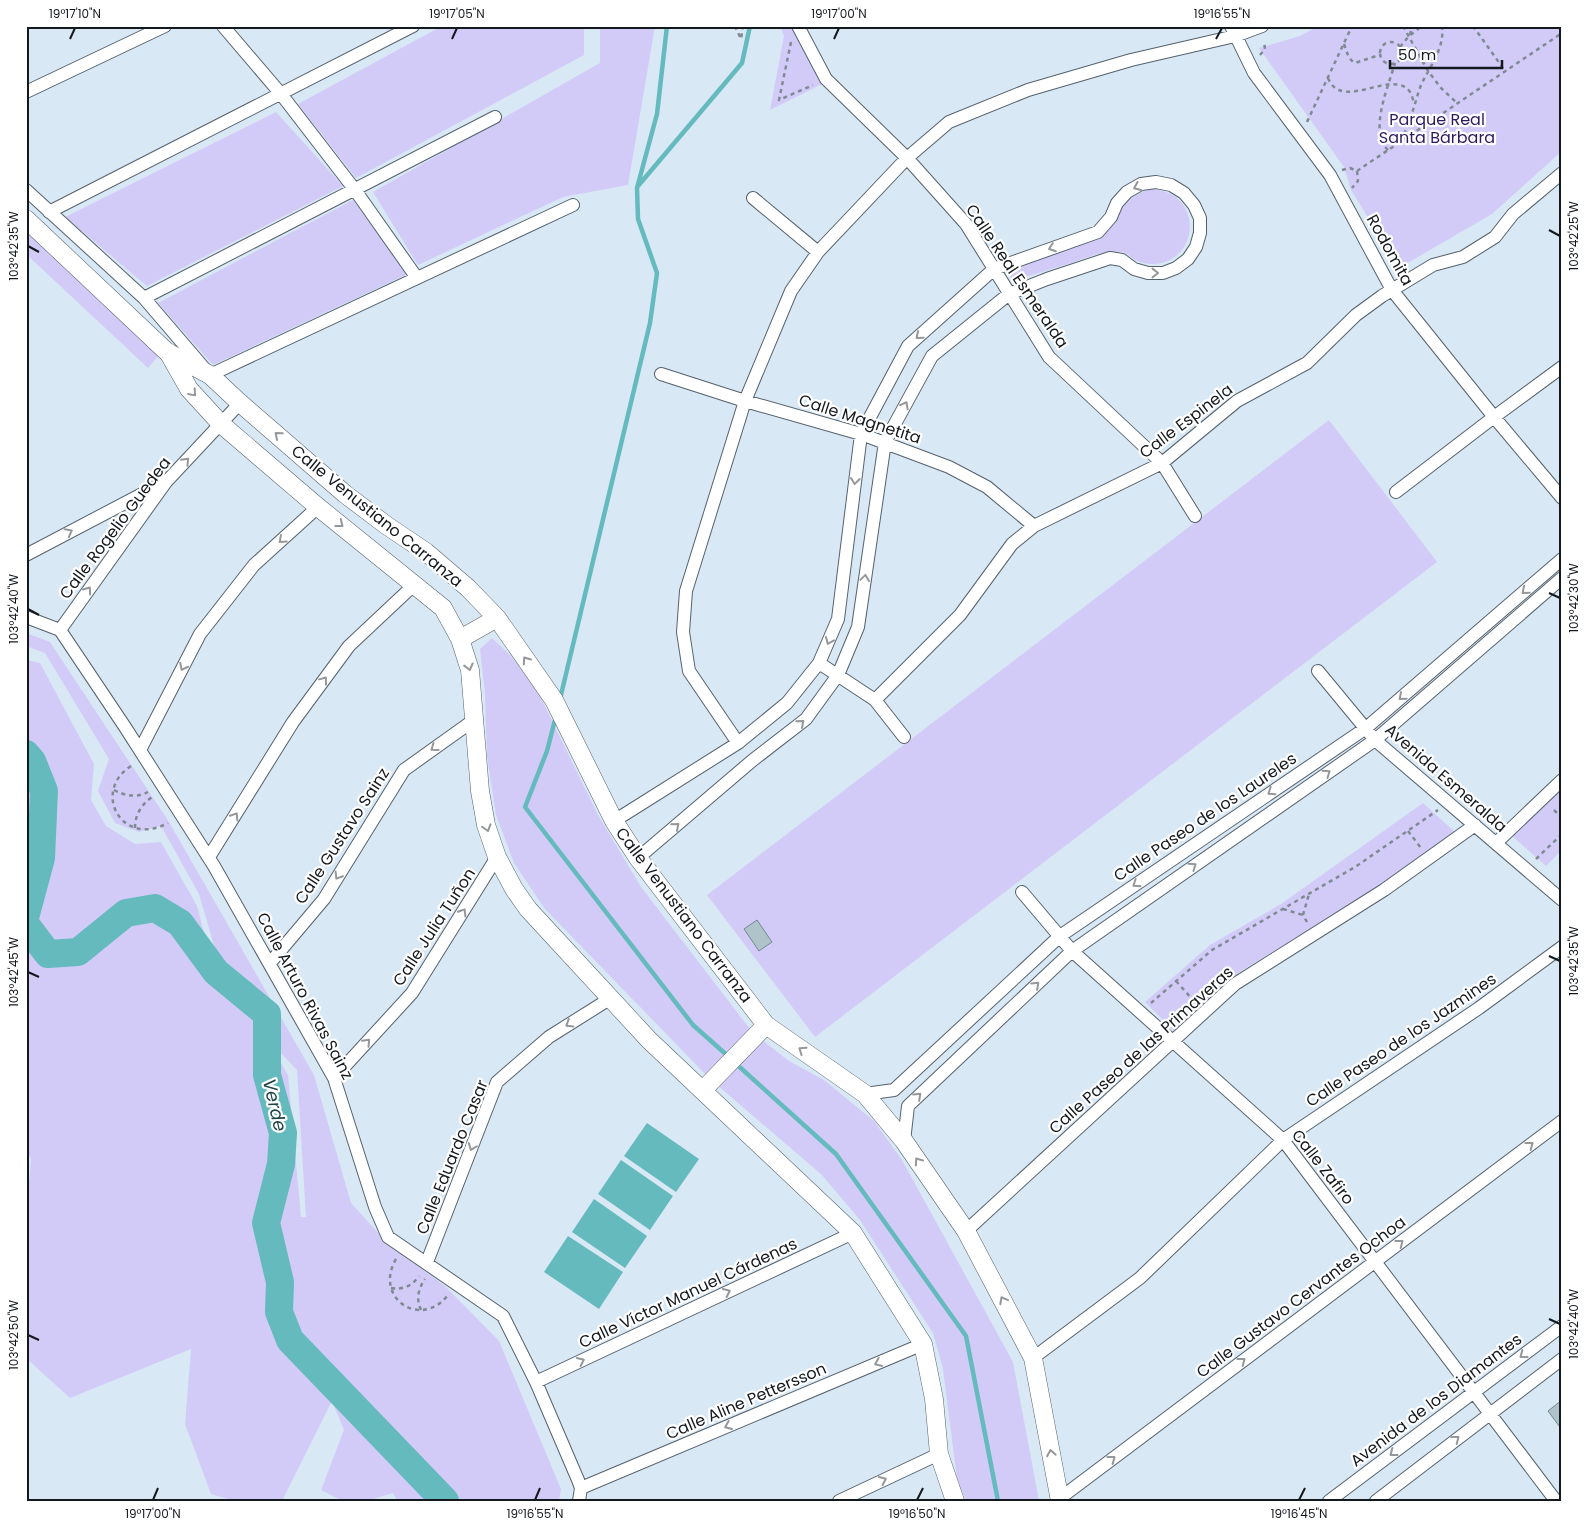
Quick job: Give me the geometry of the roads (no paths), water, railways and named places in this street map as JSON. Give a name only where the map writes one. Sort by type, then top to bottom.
[{"type":"street","points":[[26,92],[165,26]]},
{"type":"street","points":[[223,26],[281,94],[355,190],[417,278]]},
{"type":"street","points":[[49,212],[413,26]]},
{"type":"street","points":[[738,743],[689,671],[683,632],[686,591],[745,401],[791,291],[818,252],[907,158],[950,122],[1028,90],[1233,31],[1262,26]]},
{"type":"street","name":"Calle Real Esmeralda","points":[[795,31],[826,78],[907,158],[966,224],[1049,356],[1162,463],[1195,516]]},
{"type":"street","name":"Rodomita","points":[[1233,31],[1254,73],[1330,175],[1392,290],[1562,498]]},
{"type":"street","points":[[144,298],[495,117]]},
{"type":"street","name":"Calle Espinela","points":[[875,700],[960,615],[1012,544],[1034,526],[1162,463],[1237,401],[1307,363],[1356,314],[1433,265],[1463,257],[1495,237],[1513,214],[1562,173]]},
{"type":"street","points":[[614,821],[738,743],[787,703],[819,663],[838,618],[861,434],[908,346],[994,269],[1098,232],[1110,217],[1117,203],[1127,192],[1141,184],[1156,182],[1171,185],[1184,193],[1194,204],[1200,218],[1200,233],[1196,247],[1188,259],[1176,268],[1162,273],[1148,273],[1134,269],[1122,260],[1110,258],[1047,279],[1009,294],[932,356],[885,442],[858,627],[838,676],[806,719],[753,760],[638,858]]},
{"type":"street","points":[[26,190],[144,298],[210,375],[573,205]]},
{"type":"street","points":[[753,198],[818,252]]},
{"type":"street","name":"Calle Venustiano Carranza","points":[[26,219],[167,352],[210,375],[345,494],[426,552],[468,588],[497,618],[554,700],[614,821],[638,858],[766,1025],[866,1094],[904,1140],[966,1231],[1033,1358],[1060,1500]]},
{"type":"street","name":"Calle Venustiano Carranza","points":[[167,352],[189,389],[222,424],[318,507],[443,608],[460,640],[470,670],[480,791],[486,826],[497,857],[514,889],[528,908],[649,1040],[853,1232],[923,1344],[934,1399],[938,1454],[955,1501]]},
{"type":"street","points":[[1396,492],[1562,367]]},
{"type":"street","name":"Calle Magnetita","points":[[661,374],[745,401],[861,434],[949,467],[987,488],[1034,526]]},
{"type":"street","name":"Calle Rogelio Guedea","points":[[60,630],[166,482],[240,403]]},
{"type":"street","points":[[26,555],[166,482]]},
{"type":"street","points":[[140,750],[200,634],[254,565],[318,507]]},
{"type":"street","name":"Calle Paseo de los Laureles","points":[[866,1094],[894,1090],[1060,936],[1366,728],[1562,559]]},
{"type":"street","name":"Calle Paseo de los Laureles","points":[[904,1140],[908,1106],[1072,951],[1376,740],[1562,578]]},
{"type":"street","points":[[209,857],[293,722],[349,646],[415,584]]},
{"type":"street","points":[[26,617],[60,630]]},
{"type":"street","points":[[460,640],[497,618]]},
{"type":"street","name":"Calle Arturo Rivas Sainz","points":[[60,630],[209,857],[334,1078],[375,1207],[388,1237],[503,1316],[536,1382],[581,1488]]},
{"type":"street","points":[[819,663],[875,700],[904,738]]},
{"type":"street","name":"Avenida Esmeralda","points":[[1318,671],[1376,740],[1562,900]]},
{"type":"street","name":"Calle Gustavo Sainz","points":[[270,963],[324,899],[404,770],[474,720]]},
{"type":"street","points":[[1496,843],[1562,780]]},
{"type":"street","name":"Calle Paseo de las Primaveras","points":[[966,1231],[1235,984],[1384,890],[1475,825]]},
{"type":"street","name":"Calle Julia Tuñon","points":[[334,1078],[412,994],[497,857]]},
{"type":"street","name":"Calle Zafiro","points":[[1022,892],[1072,951],[1283,1140],[1556,1501]]},
{"type":"street","name":"Calle Paseo de los Jazmines","points":[[1033,1358],[1140,1278],[1283,1140],[1479,1008],[1562,947]]},
{"type":"street","name":"Calle Eduardo Casar","points":[[427,1262],[497,1082],[549,1037],[611,998]]},
{"type":"street","points":[[703,1090],[766,1025]]},
{"type":"street","name":"Calle Gustavo Cervantes Ochoa","points":[[1060,1500],[1562,1121]]},
{"type":"street","name":"Calle Víctor Manuel Cárdenas","points":[[536,1382],[853,1232]]},
{"type":"street","name":"Avenida de los Diamantes","points":[[1329,1501],[1562,1326]]},
{"type":"street","name":"Calle Aline Pettersson","points":[[581,1488],[923,1344]]},
{"type":"street","points":[[1376,1501],[1562,1359]]},
{"type":"street","points":[[839,1501],[938,1454]]},
{"type":"street","points":[[578,1501],[581,1488]]},
{"type":"water","points":[[647,1123],[699,1159],[676,1192],[624,1156]]},
{"type":"water","points":[[621,1160],[673,1196],[650,1230],[598,1194]]},
{"type":"water","points":[[594,1199],[647,1236],[625,1268],[572,1232]]},
{"type":"water","points":[[568,1236],[623,1272],[599,1309],[544,1272]]},
{"type":"waterway","points":[[560,699],[650,323],[657,273],[638,219],[637,188],[657,114],[667,26]]},
{"type":"waterway","points":[[638,186],[742,63],[750,26]]},
{"type":"waterway","points":[[556,716],[547,751],[525,807],[693,1025],[729,1057]]},
{"type":"waterway","name":"Verde","points":[[26,754],[32,761],[44,791],[41,858],[26,914]]},
{"type":"waterway","name":"Verde","points":[[26,925],[48,954],[78,952],[126,913],[155,908],[180,923],[216,972],[267,1014],[267,1075],[283,1133],[281,1164],[266,1223],[280,1282],[279,1312],[290,1340],[445,1501]]},
{"type":"waterway","points":[[734,1062],[836,1154],[966,1336],[998,1501]]},
{"type":"park label","name":"Parque Real Santa Bárbara","points":[[1437,128]]}]
